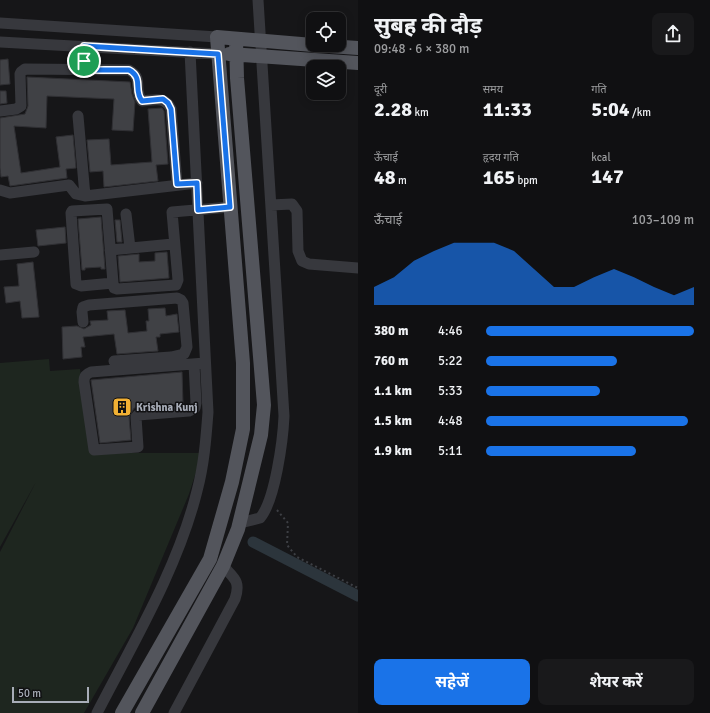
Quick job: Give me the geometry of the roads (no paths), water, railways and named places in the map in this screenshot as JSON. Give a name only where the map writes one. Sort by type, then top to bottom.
[{"type":"main road","points":[[122,713],[210,559],[234,474],[243,429],[243,364],[216,37],[306,44]]},
{"type":"main road","points":[[143,712],[223,566],[240,523],[261,435],[264,405],[238,86],[236,39]]},
{"type":"main road","points":[[346,47],[358,48]]},
{"type":"main road","points":[[218,54],[237,54],[358,63]]},
{"type":"street","points":[[240,523],[256,520],[264,514],[267,507],[279,463],[284,416],[262,40],[258,0]]},
{"type":"street","points":[[0,24],[216,37]]},
{"type":"street","points":[[0,42],[218,54]]},
{"type":"street","points":[[84,46],[84,70]]},
{"type":"street","points":[[97,713],[163,583],[177,552],[197,491],[206,448],[208,412],[206,362],[190,52]]},
{"type":"street","points":[[0,111],[21,106],[20,74],[23,70],[129,70],[134,73],[138,79],[138,96],[142,101],[163,99],[168,103],[171,109],[177,184]]},
{"type":"street","points":[[78,116],[85,196]]},
{"type":"street","points":[[0,190],[10,193],[69,185],[76,194],[85,196],[177,184],[197,183]]},
{"type":"street","points":[[271,205],[292,204],[296,207],[298,251],[302,261],[309,264],[358,268]]},
{"type":"street","points":[[113,283],[81,286],[76,284],[71,215],[72,211],[107,209],[113,283],[114,288],[117,289],[176,285],[178,280],[173,244],[172,212],[230,207]]},
{"type":"street","points":[[126,214],[130,248]]},
{"type":"street","points":[[110,250],[173,244]]},
{"type":"street","points":[[0,255],[34,252]]},
{"type":"street","points":[[83,322],[82,309],[83,307],[89,305],[178,299],[183,303],[186,351]]},
{"type":"street","points":[[114,361],[178,356],[184,354],[186,351],[205,350]]},
{"type":"street","points":[[194,364],[195,408],[189,411],[138,415],[136,417],[138,447],[94,450],[84,382],[84,377],[87,374],[91,372],[206,362]]},
{"type":"street","points":[[174,713],[235,599],[238,590],[236,579],[223,566]]},
{"type":"waterway","points":[[253,542],[358,596]]},
{"type":"place","name":"Krishna Kunj","points":[[122,407]]}]
